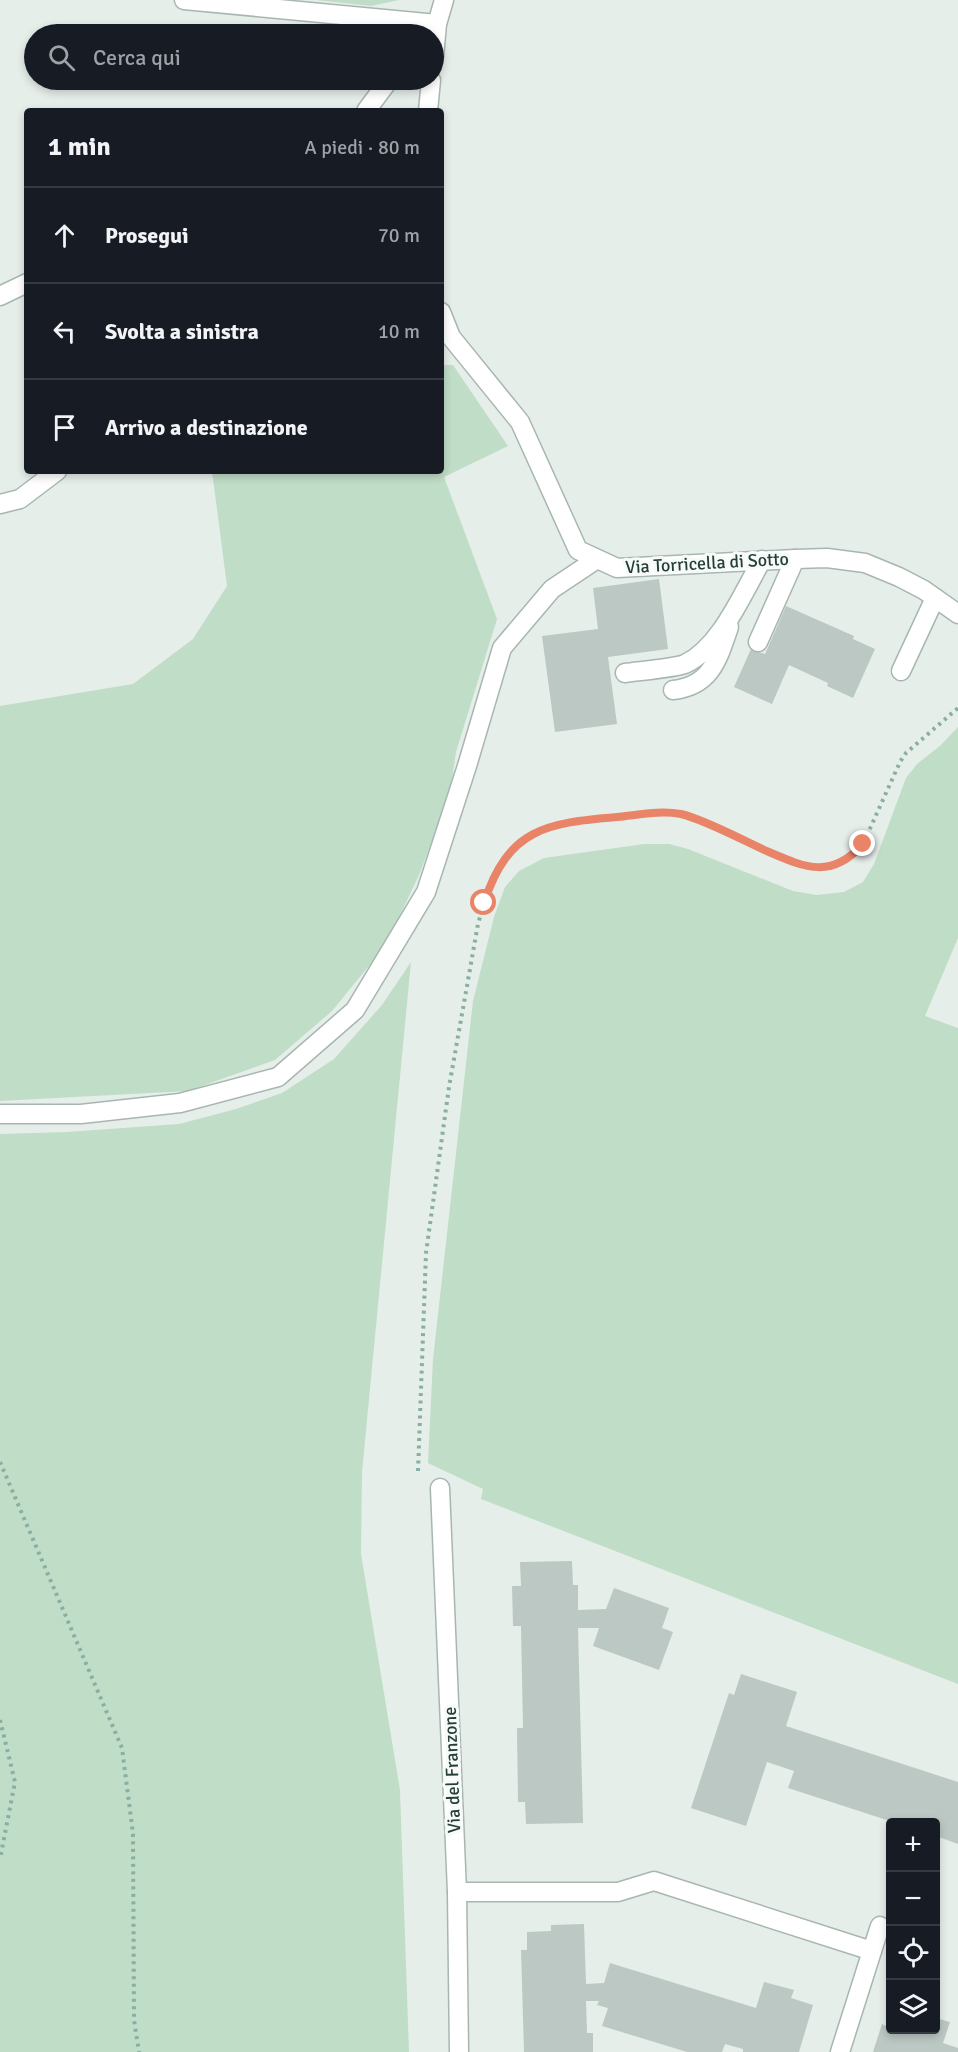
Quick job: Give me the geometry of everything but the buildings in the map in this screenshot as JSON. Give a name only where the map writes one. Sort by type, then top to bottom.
[{"type":"street","points":[[184,0],[389,24]]},
{"type":"street","points":[[434,24],[444,0]]},
{"type":"street","points":[[368,108],[382,90]]},
{"type":"street","points":[[428,108],[430,90]]},
{"type":"street","points":[[0,296],[24,284]]},
{"type":"street","name":"Via Torricella di Sotto","points":[[444,320],[451,337],[520,422],[578,550],[617,568],[827,558],[865,563],[899,577],[958,614]]},
{"type":"street","points":[[0,504],[20,499],[53,474]]},
{"type":"street","points":[[0,1114],[81,1114],[180,1103],[278,1077],[355,1010],[426,892],[502,648],[552,589],[597,559]]},
{"type":"street","points":[[758,642],[795,559]]},
{"type":"street","points":[[626,673],[685,664],[701,652],[723,630],[762,560]]},
{"type":"street","points":[[673,690],[689,688],[702,681],[717,662],[741,598]]},
{"type":"street","points":[[901,671],[935,598]]},
{"type":"street","name":"Via del Franzone","points":[[440,1488],[457,1892],[459,2052]]},
{"type":"street","points":[[457,1892],[618,1892],[654,1881],[872,1951]]},
{"type":"street","points":[[840,2052],[880,1926]]},
{"type":"path","points":[[417,1468],[426,1253],[449,1087],[478,924],[489,886],[501,863],[519,843],[554,825],[579,820],[669,813],[694,819],[805,867],[827,867],[838,864],[856,852],[863,844],[906,753],[958,708]]},
{"type":"path","points":[[0,1462],[122,1748],[133,1834],[134,2020],[139,2052]]},
{"type":"path","points":[[0,1720],[15,1782],[0,1859]]},
{"type":"green space","points":[[316,0],[399,0],[371,6]]},
{"type":"green space","points":[[444,365],[453,365],[508,446],[444,477],[497,619],[456,752],[450,794],[419,875],[386,945],[332,1011],[275,1060],[188,1091],[0,1101],[0,706],[133,684],[193,639],[227,586],[212,474],[444,474]]},
{"type":"green space","points":[[958,727],[958,938],[925,1016],[958,1028],[958,1684],[481,1499],[483,1489],[428,1463],[433,1359],[473,1001],[494,917],[505,887],[519,871],[544,858],[644,844],[669,844],[688,849],[793,891],[817,895],[844,892],[863,882],[874,864],[906,778],[917,764],[941,745]]},
{"type":"green space","points":[[411,962],[362,1472],[361,1554],[400,1790],[409,2052],[0,2052],[0,1134],[179,1124],[236,1109],[282,1093],[334,1059],[382,1005]]},
{"type":"route","points":[[484,903],[494,874],[519,843],[541,830],[566,822],[656,813],[682,815],[794,863],[816,868],[838,864],[856,852],[863,844]]}]
